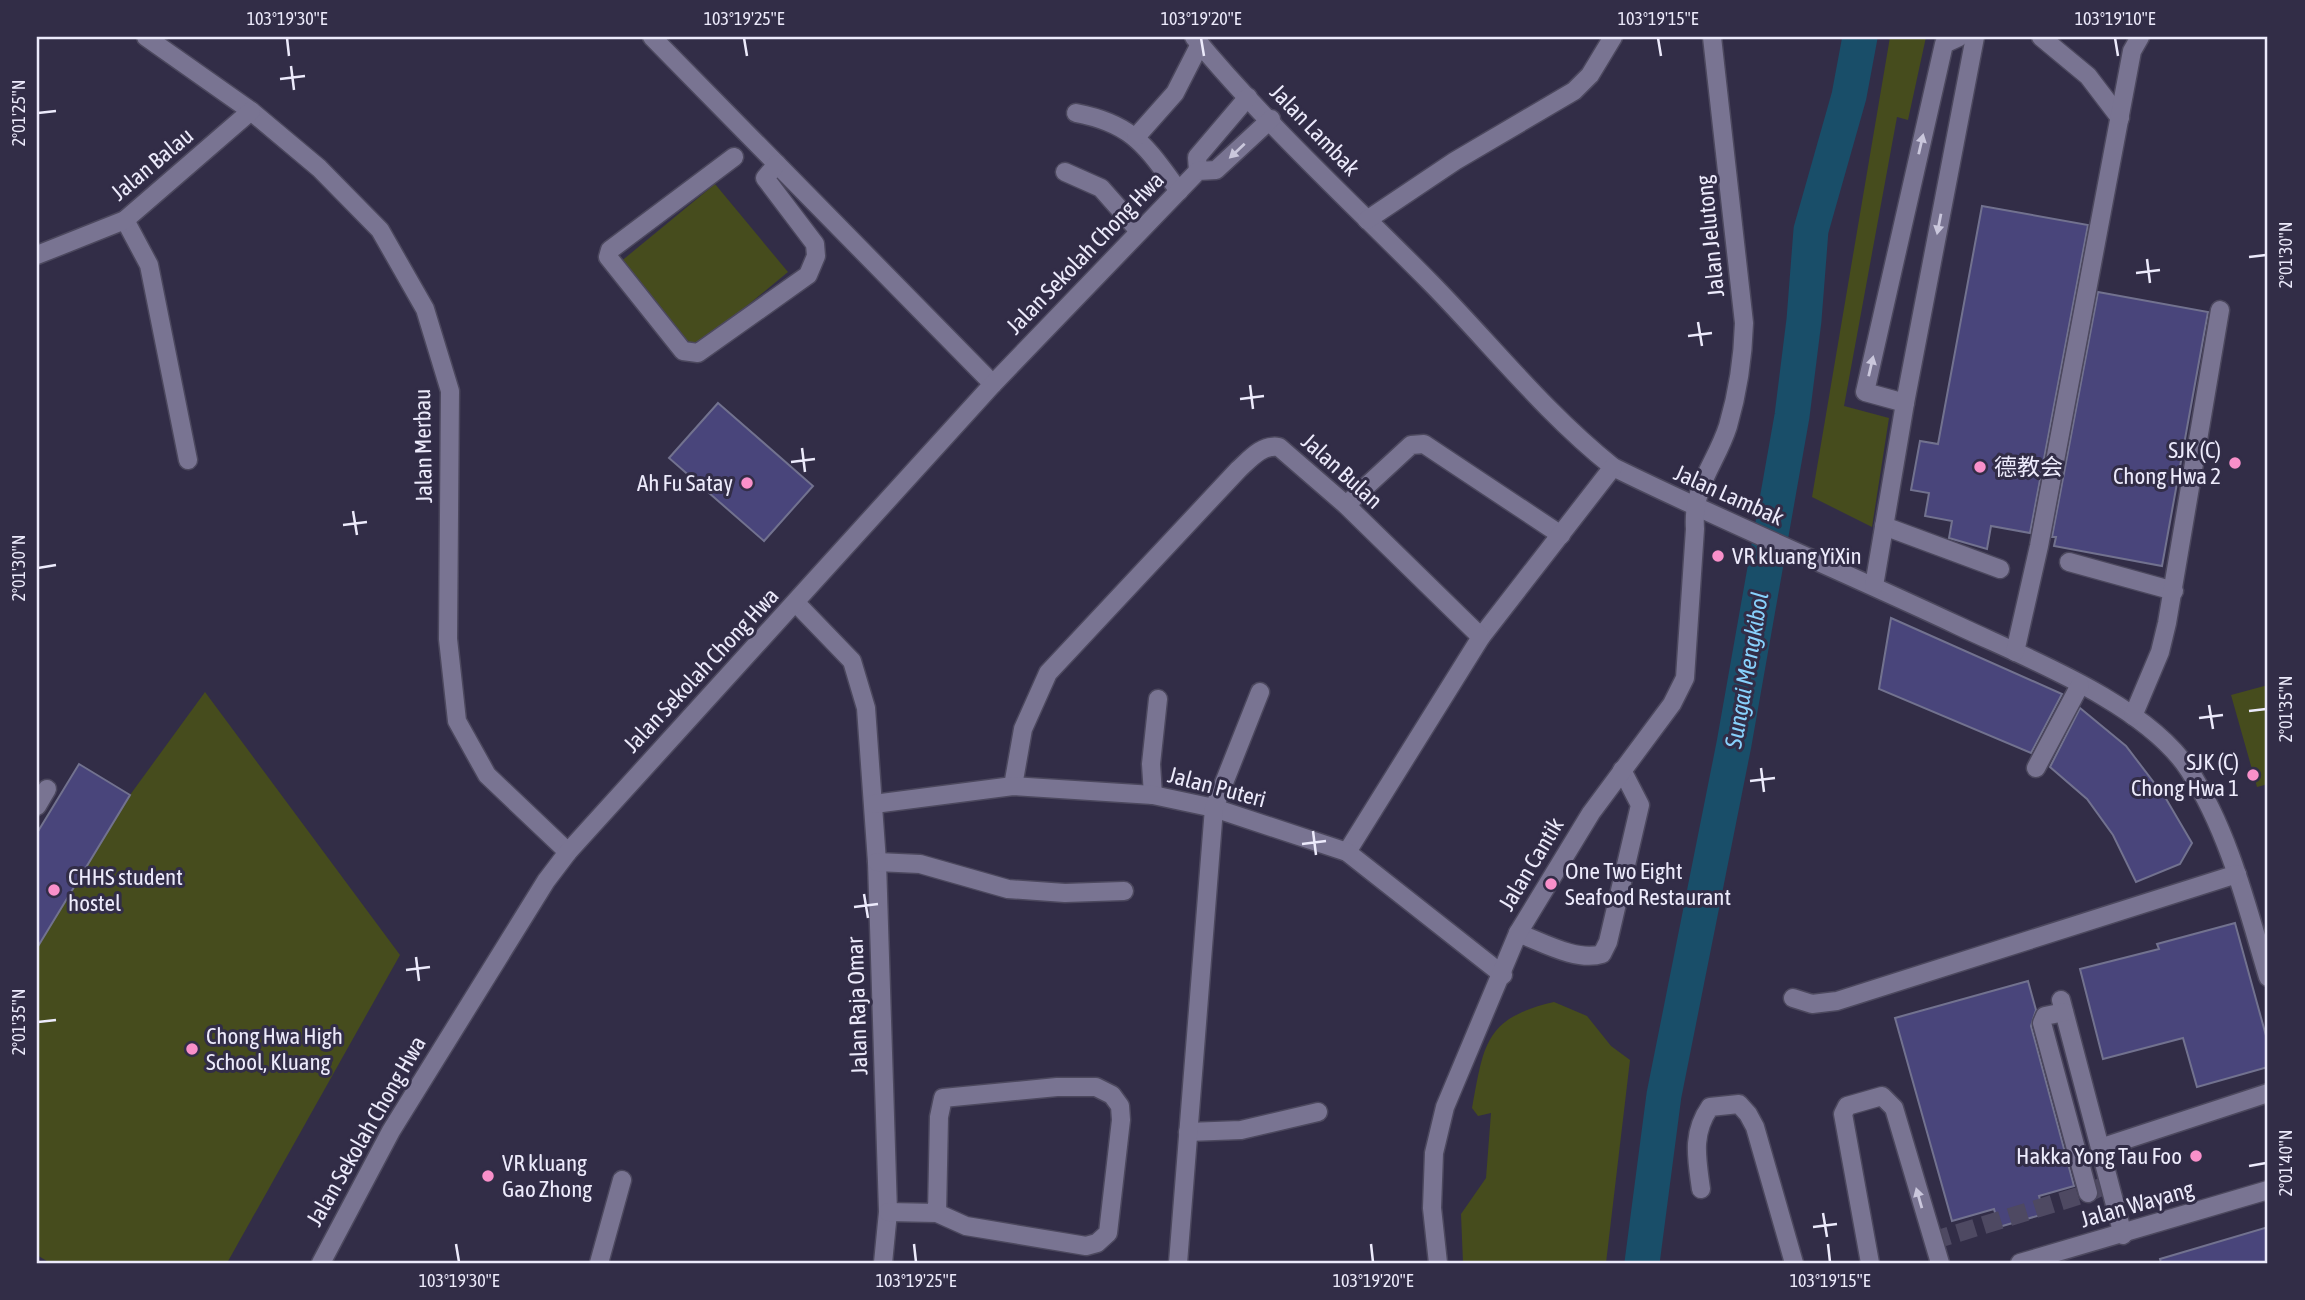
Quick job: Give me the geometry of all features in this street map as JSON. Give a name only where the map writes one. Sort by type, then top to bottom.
[{"type":"street","name":"Jalan Merbau","points":[[146,37],[251,111],[319,168],[380,229],[425,309],[450,391],[448,639],[457,721],[486,775],[569,852]]},
{"type":"street","points":[[652,37],[993,384]]},
{"type":"street","points":[[1367,220],[1455,161],[1574,91],[1590,75],[1613,37]]},
{"type":"street","name":"Jalan Jelutong","points":[[1694,507],[1727,429],[1743,362],[1744,323],[1712,37]]},
{"type":"street","points":[[1905,402],[1865,392],[1944,44],[1959,37]]},
{"type":"street","points":[[1874,586],[1905,402],[1975,37]]},
{"type":"street","points":[[2041,37],[2088,76],[2120,118]]},
{"type":"street","points":[[2015,652],[2039,546],[2132,51],[2140,37]]},
{"type":"street","points":[[1136,137],[1175,93],[1197,40]]},
{"type":"street","name":"Jalan Lambak","points":[[1197,40],[1248,97],[1475,328],[1573,435],[1613,467],[1694,507],[1874,586],[2015,652],[2133,716],[2168,745],[2188,769],[2216,822],[2237,874],[2268,977]]},
{"type":"street","name":"Jalan Sekolah Chong Hwa","points":[[1198,171],[1197,157],[1248,97]]},
{"type":"street","name":"Jalan Balau","points":[[37,255],[125,220],[251,111]]},
{"type":"street","points":[[1076,113],[1112,123],[1136,137],[1179,191]]},
{"type":"street","name":"Jalan Sekolah Chong Hwa","points":[[321,1263],[390,1131],[545,881],[569,852],[993,384],[1198,171],[1216,170],[1270,119]]},
{"type":"street","points":[[734,156],[610,250],[608,257],[683,351],[690,354],[698,353],[808,275],[816,256],[815,244],[765,178],[777,164]]},
{"type":"street","points":[[1065,172],[1101,188],[1139,232]]},
{"type":"street","points":[[125,220],[149,265],[188,460]]},
{"type":"street","points":[[2133,716],[2160,652],[2174,591],[2220,310]]},
{"type":"street","points":[[1346,505],[1410,445],[1424,444],[1561,535]]},
{"type":"street","name":"Jalan Bulan","points":[[1013,786],[1023,729],[1048,673],[1259,451],[1279,447],[1346,505],[1481,636]]},
{"type":"street","points":[[1348,852],[1481,636],[1613,467]]},
{"type":"street","name":"Jalan Cantik","points":[[1438,1263],[1433,1208],[1434,1153],[1445,1107],[1461,1063],[1503,975],[1518,933],[1591,813],[1672,704],[1685,678],[1695,529],[1694,507]]},
{"type":"street","points":[[1884,526],[2000,569]]},
{"type":"street","points":[[2069,562],[2174,591]]},
{"type":"street","name":"Jalan Raja Omar","points":[[796,603],[852,662],[866,708],[877,862],[888,1212],[883,1263]]},
{"type":"street","points":[[2036,768],[2080,685]]},
{"type":"street","points":[[1178,1263],[1214,807],[1260,692]]},
{"type":"street","points":[[1153,796],[1150,764],[1158,699]]},
{"type":"street","points":[[1518,933],[1578,955],[1593,957],[1602,954],[1608,942],[1640,805],[1622,770]]},
{"type":"street","name":"Jalan Puteri","points":[[874,804],[1013,786],[1153,796],[1214,807],[1348,852],[1503,975]]},
{"type":"street","points":[[37,806],[47,789]]},
{"type":"street","points":[[877,862],[920,864],[1008,889],[1065,893],[1124,891]]},
{"type":"street","points":[[1793,998],[1812,1003],[1836,1001],[2237,874]]},
{"type":"street","points":[[2088,1193],[2042,1023],[2045,1017],[2063,1006],[2123,1235]]},
{"type":"street","points":[[888,1212],[937,1213],[966,1226],[1086,1246],[1097,1243],[1108,1233],[1120,1133],[1120,1106],[1112,1095],[1096,1087],[1057,1087],[943,1098],[939,1117],[937,1213]]},
{"type":"street","points":[[2100,1148],[2268,1093]]},
{"type":"street","points":[[1870,1263],[1843,1114],[1847,1106],[1882,1096],[1894,1108],[1940,1263]]},
{"type":"street","points":[[1701,1189],[1695,1147],[1700,1122],[1710,1107],[1738,1104],[1755,1127],[1794,1263]]},
{"type":"street","points":[[1188,1132],[1241,1130],[1318,1112]]},
{"type":"street","points":[[599,1263],[622,1180]]},
{"type":"street","name":"Jalan Wayang","points":[[2020,1263],[2123,1235],[2268,1190]]},
{"type":"green space","points":[[1890,37],[1926,37],[1908,120],[1897,117],[1844,406],[1889,418],[1872,527],[1812,497]]},
{"type":"green space","points":[[715,184],[788,272],[692,351],[619,263]]},
{"type":"green space","points":[[2268,685],[2268,784],[2257,787],[2231,695]]},
{"type":"green space","name":"Chong Hwa High School, Kluang","points":[[205,692],[400,955],[227,1263],[50,1263],[37,1255],[37,948],[130,795]]},
{"type":"green space","points":[[1554,1002],[1587,1016],[1611,1046],[1630,1060],[1606,1263],[1463,1263],[1461,1214],[1486,1178],[1491,1113],[1478,1116],[1472,1108],[1485,1051],[1491,1037],[1513,1016]]},
{"type":"building","points":[[1982,206],[2088,225],[2030,533],[1991,526],[1987,549],[1949,538],[1952,521],[1925,516],[1929,493],[1911,490],[1920,441],[1938,444]]},
{"type":"building","points":[[2098,292],[2208,312],[2162,566],[2054,546],[2056,537],[2052,537]]},
{"type":"building","points":[[718,403],[813,486],[764,541],[669,458]]},
{"type":"building","points":[[1891,618],[2062,694],[2031,753],[1879,689]]},
{"type":"building","points":[[2080,708],[2126,746],[2165,797],[2192,843],[2180,864],[2136,882],[2113,835],[2087,799],[2050,767]]},
{"type":"building","name":"CHHS student hostel","points":[[79,764],[130,795],[37,948],[37,833]]},
{"type":"building","points":[[2235,923],[2268,1043],[2268,1067],[2197,1087],[2183,1038],[2103,1059],[2080,969],[2159,949],[2157,944]]},
{"type":"building","points":[[2028,981],[2036,1010],[2031,1026],[2074,1186],[2039,1196],[2044,1214],[1999,1227],[1994,1209],[1952,1221],[1895,1018]]},
{"type":"building","points":[[2268,1227],[2268,1263],[2161,1263],[2160,1259]]},
{"type":"waterway","name":"Sungai Mengkibol","points":[[1642,1263],[1664,1095],[1734,744],[1792,416],[1804,320],[1811,230],[1849,96],[1860,37]]},
{"type":"tunnel","points":[[1932,1241],[2088,1193],[2109,1183]]},
{"type":"place","name":"SJK (C) Chong Hwa 2","points":[[2235,463]]},
{"type":"place","name":"德教会","points":[[1980,467]]},
{"type":"place","name":"Ah Fu Satay","points":[[747,483]]},
{"type":"place","name":"VR kluang YiXin","points":[[1718,556]]},
{"type":"place","name":"SJK (C) Chong Hwa 1","points":[[2253,775]]},
{"type":"place","name":"One Two Eight Seafood Restaurant","points":[[1551,884]]},
{"type":"place","name":"CHHS student hostel","points":[[54,890]]},
{"type":"place","name":"Chong Hwa High School, Kluang","points":[[192,1049]]},
{"type":"place","name":"Hakka Yong Tau Foo","points":[[2196,1156]]},
{"type":"place","name":"VR kluang Gao Zhong","points":[[488,1176]]}]
